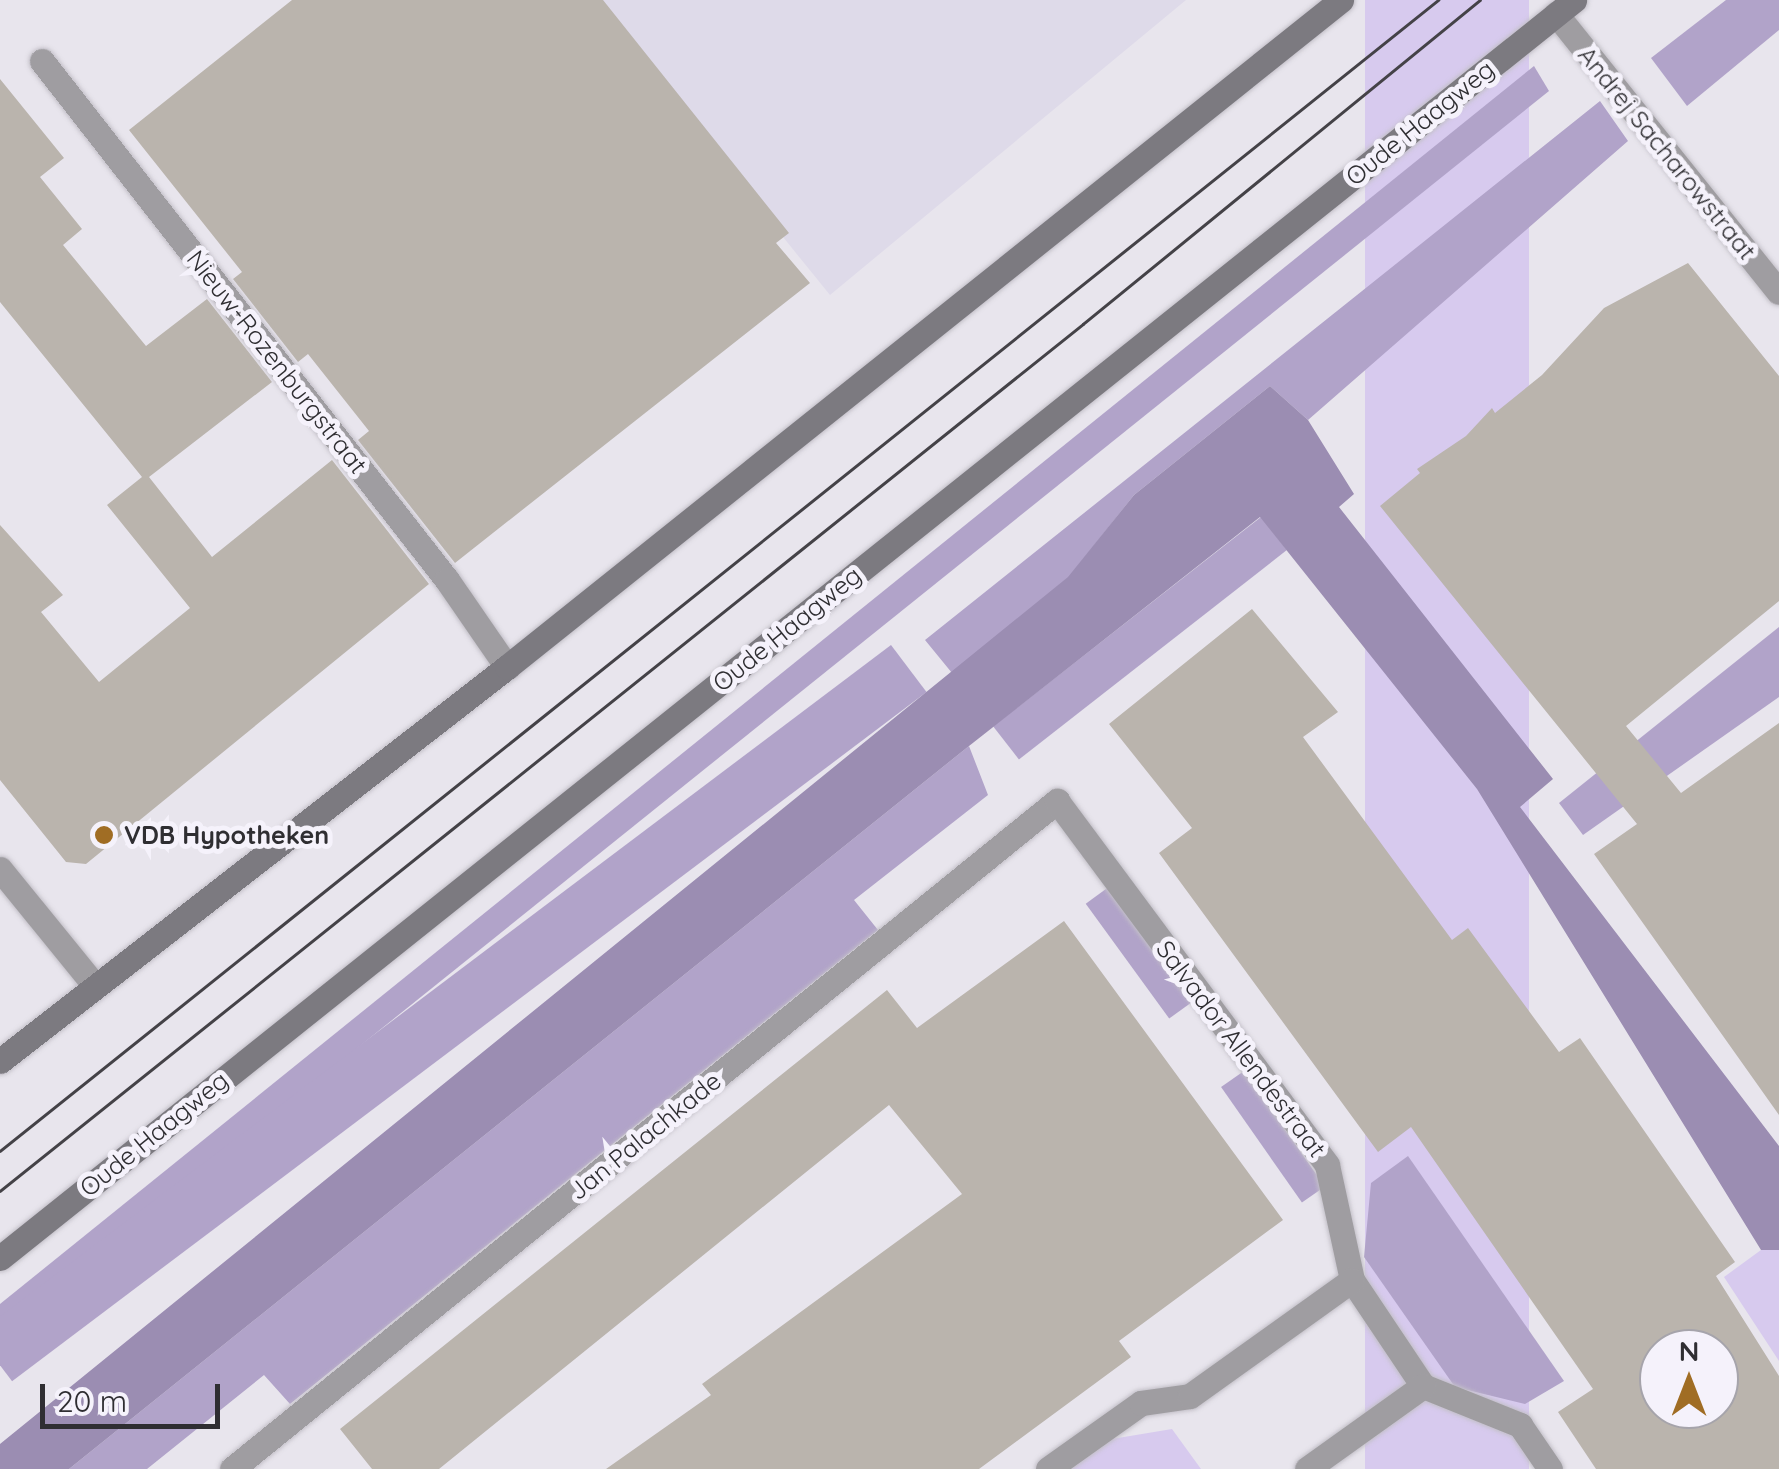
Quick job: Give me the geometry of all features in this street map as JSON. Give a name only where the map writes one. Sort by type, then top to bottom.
[{"type":"main road","points":[[0,1062],[507,666],[1341,0]]},
{"type":"main road","name":"Oude Haagweg","points":[[0,1258],[1565,7]]},
{"type":"street","name":"Andrej Sacharowstraat","points":[[1565,7],[1779,292]]},
{"type":"street","name":"Nieuw-Rozenburgstraat","points":[[42,61],[447,580],[507,666]]},
{"type":"street","name":"Salvador Allendestraat","points":[[1057,802],[1327,1165],[1352,1280],[1423,1386]]},
{"type":"street","name":"Jan Palachkade","points":[[232,1469],[1057,802]]},
{"type":"street","points":[[0,869],[95,986]]},
{"type":"street","points":[[1048,1469],[1140,1403],[1190,1396],[1352,1280]]},
{"type":"street","points":[[1307,1469],[1423,1386],[1520,1425],[1550,1469]]},
{"type":"shaded area","points":[[591,0],[1186,0],[830,295]]},
{"type":"shaded area","points":[[1365,0],[1529,0],[1529,1469],[1365,1469]]},
{"type":"shaded area","points":[[1726,0],[1779,0],[1779,30],[1687,106],[1651,58]]},
{"type":"shaded area","points":[[1534,66],[1549,91],[0,1335],[0,1304]]},
{"type":"shaded area","points":[[1600,101],[1628,141],[1308,420],[1270,386],[1134,495],[1069,577],[952,673],[925,640]]},
{"type":"shaded area","points":[[1270,386],[1308,420],[1354,494],[1339,507],[1553,779],[1520,807],[1779,1146],[1779,1250],[1761,1250],[1477,789],[1260,517],[69,1469],[0,1469],[0,1444],[1068,577],[1134,495]]},
{"type":"shaded area","points":[[1261,517],[1287,550],[1019,759],[993,726]]},
{"type":"shaded area","points":[[1779,627],[1779,697],[1583,835],[1559,803]]},
{"type":"shaded area","points":[[891,645],[927,692],[12,1381],[0,1365],[0,1316]]},
{"type":"shaded area","points":[[969,746],[988,795],[854,900],[878,930],[290,1404],[264,1375],[147,1469],[69,1469]]},
{"type":"shaded area","points":[[1110,886],[1193,1001],[1169,1019],[1086,904]]},
{"type":"shaded area","points":[[1244,1071],[1325,1187],[1302,1203],[1221,1087]]},
{"type":"shaded area","points":[[1408,1156],[1564,1381],[1525,1404],[1455,1387],[1364,1257],[1371,1183]]},
{"type":"shaded area","points":[[1761,1250],[1779,1250],[1779,1361],[1724,1277]]},
{"type":"shaded area","points":[[1172,1429],[1201,1469],[1061,1469],[1100,1441]]},
{"type":"building","points":[[292,0],[603,0],[789,233],[776,243],[810,283],[455,563],[358,440],[369,431],[308,354],[298,362],[233,279],[242,272],[129,130]]},
{"type":"building","points":[[0,79],[64,158],[40,177],[82,229],[63,245],[146,346],[207,299],[272,382],[149,477],[212,557],[332,460],[429,584],[86,864],[66,862],[0,780],[0,525],[63,595],[41,612],[99,682],[190,608],[107,505],[142,477],[0,302]]},
{"type":"building","points":[[1688,263],[1779,376],[1779,601],[1626,726],[1681,793],[1779,723],[1779,1115],[1594,854],[1637,824],[1380,506],[1420,473],[1417,469],[1466,436],[1492,408],[1495,413],[1542,375],[1604,308]]},
{"type":"building","points":[[1252,609],[1338,712],[1303,737],[1452,940],[1468,928],[1559,1052],[1580,1038],[1735,1262],[1716,1276],[1779,1376],[1779,1469],[1596,1469],[1558,1412],[1593,1389],[1411,1127],[1378,1152],[1159,853],[1192,828],[1109,724]]},
{"type":"building","points":[[1064,921],[1283,1220],[1119,1341],[1131,1357],[979,1469],[606,1469],[711,1395],[702,1384],[962,1194],[889,1105],[439,1469],[372,1469],[340,1429],[887,990],[917,1028]]},
{"type":"tram line","points":[[0,1151],[1438,0]]},
{"type":"tram line","points":[[0,1191],[1083,324],[1480,0]]},
{"type":"place","name":"VDB Hypotheken","points":[[104,835]]}]
